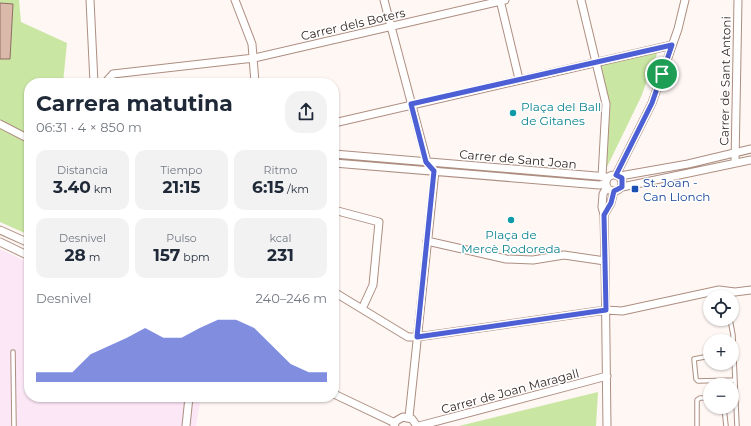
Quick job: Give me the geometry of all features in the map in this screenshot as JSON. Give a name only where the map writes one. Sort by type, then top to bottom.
[{"type":"street","points":[[90,0],[94,78]]},
{"type":"street","points":[[235,0],[252,44],[255,78]]},
{"type":"street","points":[[384,0],[426,162],[434,171],[409,417]]},
{"type":"street","points":[[502,0],[519,79]]},
{"type":"street","name":"Carrer dels Boters","points":[[109,78],[113,74],[254,58],[502,0]]},
{"type":"street","points":[[581,0],[606,104],[606,181],[602,207],[604,215],[607,426]]},
{"type":"street","points":[[618,176],[652,103],[672,45],[685,0]]},
{"type":"street","name":"Carrer de Sant Antoni","points":[[735,163],[738,0]]},
{"type":"street","points":[[339,122],[519,79],[672,45]]},
{"type":"street","points":[[0,124],[24,136]]},
{"type":"street","points":[[606,181],[618,176],[751,149]]},
{"type":"street","name":"Carrer de Sant Joan","points":[[339,154],[606,181]]},
{"type":"street","points":[[604,215],[611,203],[614,191],[622,187],[751,160]]},
{"type":"street","name":"Carrer de Sant Joan","points":[[339,163],[599,185],[606,181]]},
{"type":"street","points":[[618,176],[623,182],[622,187]]},
{"type":"street","points":[[606,181],[614,191]]},
{"type":"street","points":[[339,211],[379,222],[373,285],[362,309]]},
{"type":"street","points":[[0,230],[24,242]]},
{"type":"street","points":[[427,241],[506,259],[533,260],[564,255],[605,261]]},
{"type":"street","points":[[0,242],[24,254]]},
{"type":"street","points":[[739,292],[751,290]]},
{"type":"street","points":[[339,295],[408,337],[417,337],[606,310],[622,311],[703,293]]},
{"type":"street","name":"Carrer de Joan Maragall","points":[[418,426],[607,376]]},
{"type":"street","points":[[339,396],[394,424],[400,418],[409,417],[418,426]]},
{"type":"street","points":[[186,426],[188,402]]},
{"type":"lane","points":[[13,352],[14,426]]},
{"type":"lane","points":[[703,357],[694,359],[696,379],[698,382],[703,382]]},
{"type":"lane","points":[[697,426],[697,400],[703,398]]},
{"type":"lane","points":[[725,414],[726,426]]},
{"type":"lane","points":[[736,414],[737,426]]},
{"type":"shaded area","points":[[0,249],[24,261],[24,402],[200,402],[196,426],[0,426]]},
{"type":"green space","points":[[0,0],[19,0],[21,22],[67,43],[64,78],[24,78],[24,233],[0,222]]},
{"type":"green space","points":[[658,51],[641,97],[606,169],[609,105],[599,64]]},
{"type":"green space","points":[[598,392],[596,426],[459,426]]},
{"type":"building","points":[[0,3],[13,4],[10,59],[0,59]]},
{"type":"place","name":"Plaça del Ball de Gitanes","points":[[513,113]]},
{"type":"place","name":"St. Joan - Can Llonch","points":[[635,189]]},
{"type":"place","name":"Plaça de Mercè Rodoreda","points":[[511,220]]},
{"type":"route","points":[[672,45],[662,74],[652,103],[616,175],[622,178],[622,187],[619,190],[614,191],[611,203],[604,215],[606,310],[417,337],[434,171],[426,162],[411,104],[672,45]]}]
